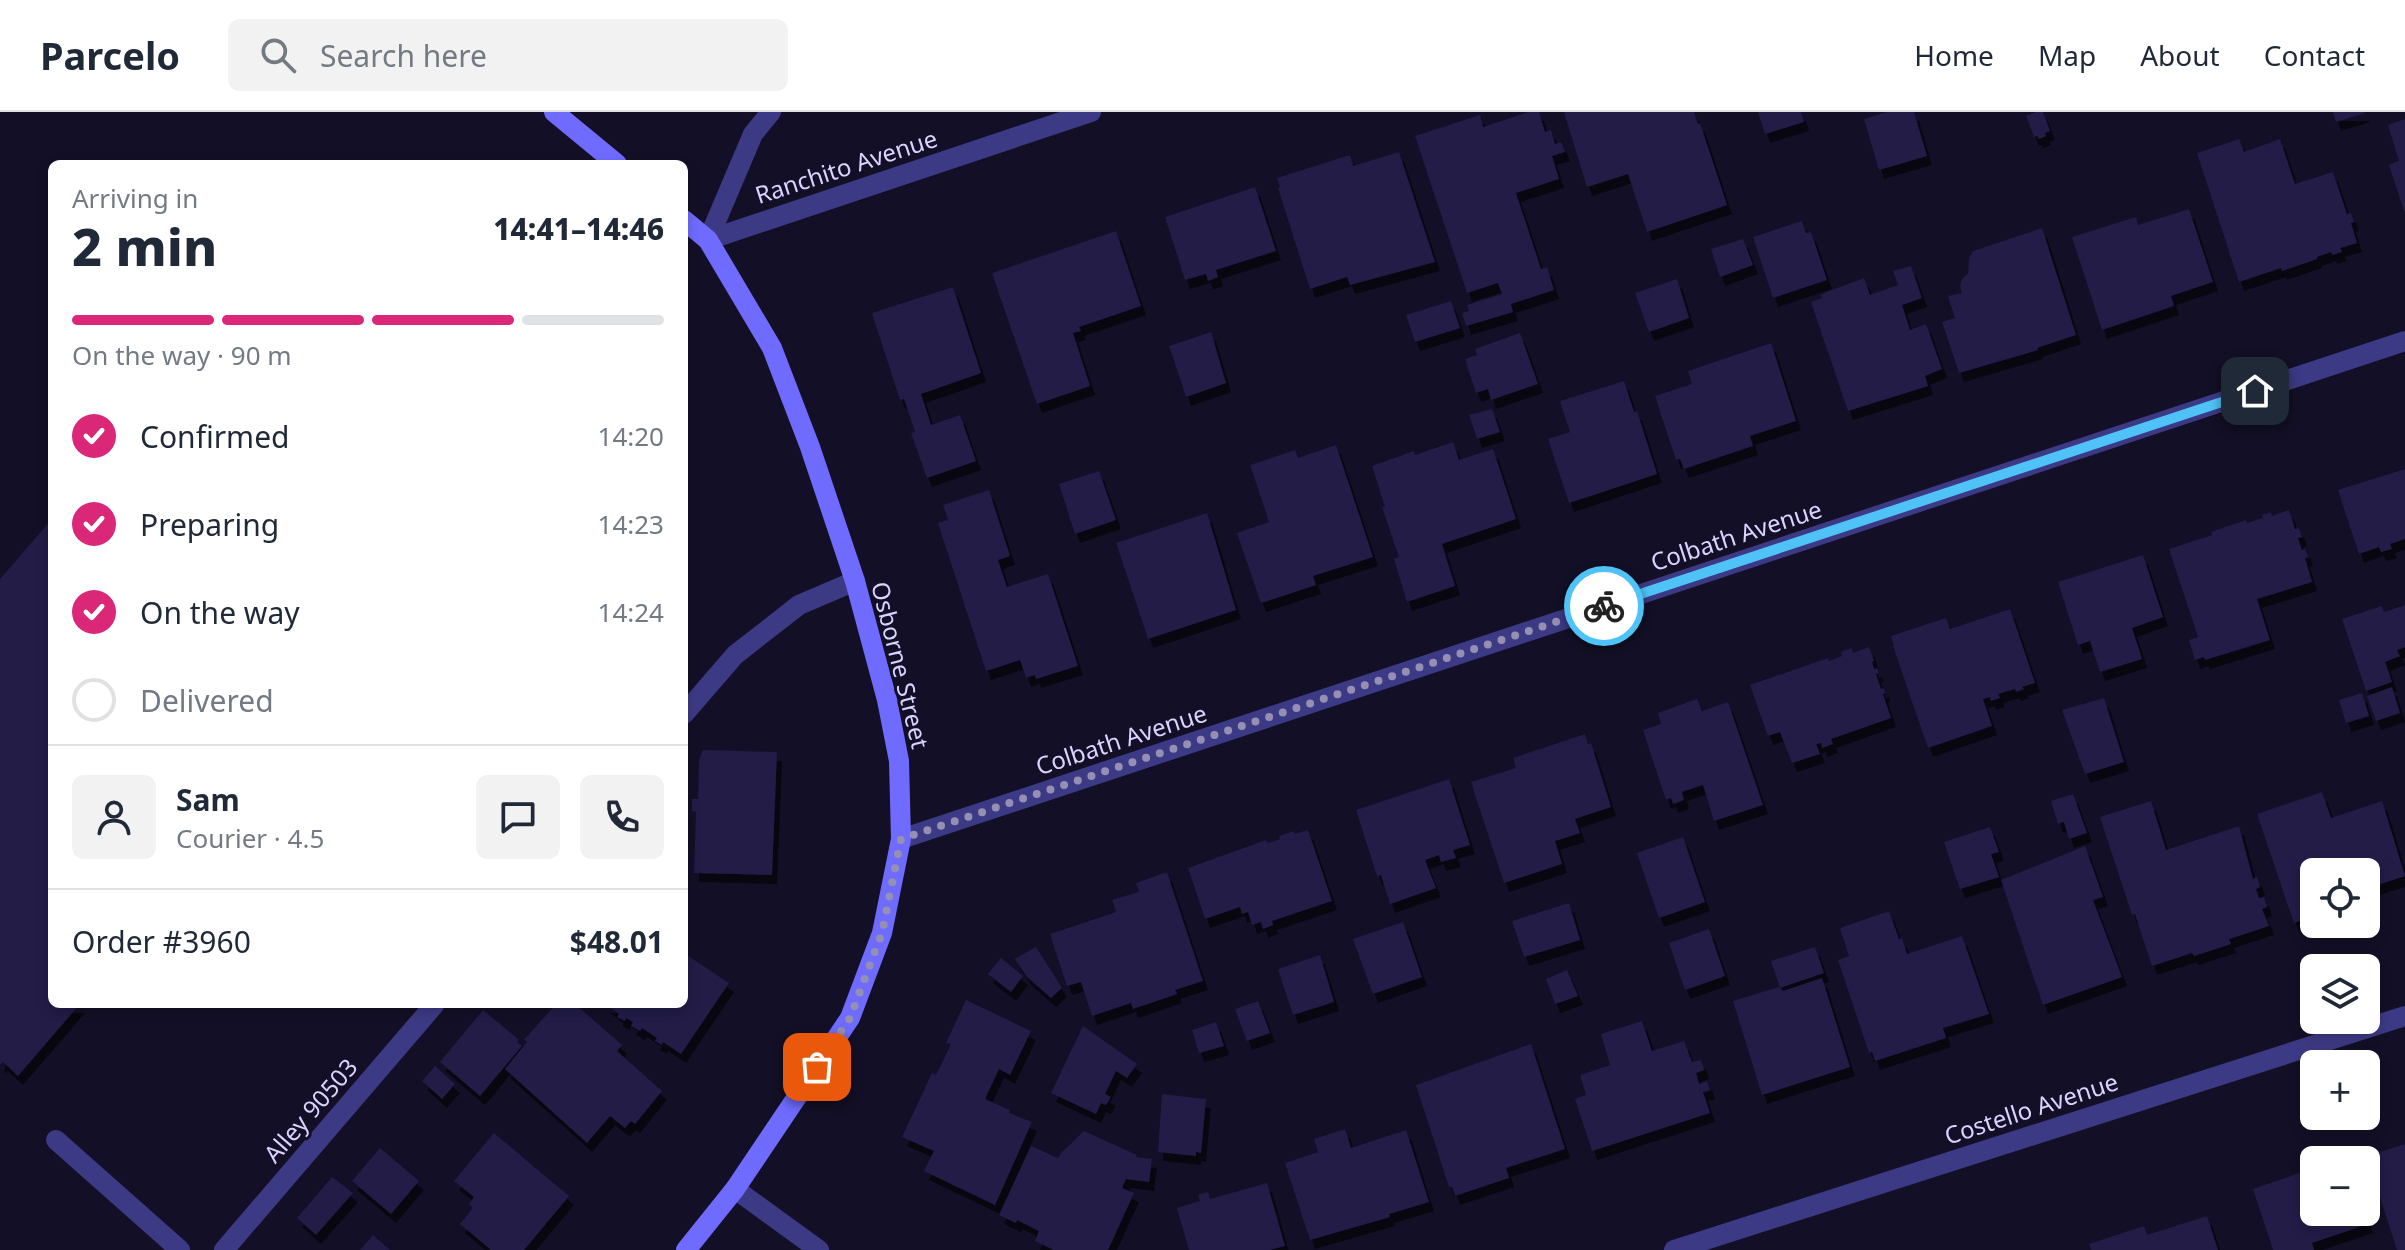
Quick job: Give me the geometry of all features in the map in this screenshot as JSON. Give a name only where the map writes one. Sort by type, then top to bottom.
[{"type":"street","points":[[554,112],[612,160]]},
{"type":"street","points":[[708,240],[753,134],[771,112]]},
{"type":"street","name":"Ranchito Avenue","points":[[708,240],[1091,112]]},
{"type":"street","name":"Osborne Street","points":[[686,1250],[735,1189],[850,1018],[882,933],[901,839],[899,761],[887,700],[855,581],[810,447],[772,348],[708,240],[688,223]]},
{"type":"street","name":"Colbath Avenue","points":[[901,839],[2405,341]]},
{"type":"street","points":[[688,709],[735,655],[799,605],[855,581]]},
{"type":"street","name":"Alley 90503","points":[[224,1250],[432,1008]]},
{"type":"street","name":"Costello Avenue","points":[[1674,1250],[2405,1016]]},
{"type":"street","points":[[56,1140],[180,1250]]},
{"type":"street","points":[[735,1189],[819,1250]]},
{"type":"building","points":[[1528,112],[1539,112],[1545,132],[1551,130],[1555,144],[1561,142],[1565,152],[1552,156],[1559,179],[1516,193],[1541,269],[1547,267],[1554,290],[1511,304],[1513,312],[1466,326],[1462,313],[1469,311],[1467,305],[1502,294],[1498,283],[1467,293],[1415,136],[1480,115],[1483,127]]},
{"type":"building","points":[[1564,112],[1694,112],[1727,205],[1647,232],[1628,174],[1587,187]]},
{"type":"building","points":[[1758,112],[1801,112],[1804,122],[1765,134]]},
{"type":"building","points":[[1887,112],[1914,112],[1927,156],[1879,170],[1864,119]]},
{"type":"building","points":[[2043,112],[2050,131],[2039,139],[2034,137],[2026,116]]},
{"type":"building","points":[[2333,112],[2364,112],[2365,113],[2336,122]]},
{"type":"building","points":[[2405,119],[2404,211],[2389,165],[2399,161],[2388,125]]},
{"type":"building","points":[[2239,139],[2244,152],[2280,139],[2295,184],[2333,172],[2347,214],[2351,213],[2357,243],[2340,248],[2342,252],[2332,255],[2331,252],[2282,271],[2281,268],[2239,282],[2197,153]]},
{"type":"building","points":[[1399,152],[1435,262],[1350,285],[1347,277],[1310,289],[1277,178],[1350,155],[1353,166]]},
{"type":"building","points":[[1255,187],[1276,251],[1216,270],[1218,277],[1208,281],[1206,274],[1185,280],[1165,217]]},
{"type":"building","points":[[2189,209],[2213,282],[2171,296],[2174,306],[2102,330],[2072,237],[2136,217],[2138,225]]},
{"type":"building","points":[[1802,221],[1806,233],[1811,232],[1827,280],[1773,298],[1753,237]]},
{"type":"building","points":[[2042,228],[2076,335],[2038,350],[1959,373],[1942,322],[1955,318],[1948,296],[1962,293],[1960,286],[1968,273],[1973,251]]},
{"type":"building","points":[[1116,231],[1141,306],[1079,327],[1081,331],[1073,333],[1090,386],[1037,404],[992,273]]},
{"type":"building","points":[[1743,239],[1753,265],[1720,277],[1711,249]]},
{"type":"building","points":[[1911,266],[1922,298],[1902,305],[1910,330],[1926,324],[1942,369],[1925,376],[1928,386],[1848,411],[1811,302],[1829,291],[1864,278],[1870,295],[1898,285],[1893,271]]},
{"type":"building","points":[[1677,279],[1689,318],[1649,332],[1635,293]]},
{"type":"building","points":[[953,287],[981,373],[921,394],[931,425],[960,415],[976,461],[927,478],[911,433],[915,432],[904,399],[900,400],[872,313]]},
{"type":"building","points":[[1451,301],[1460,328],[1415,342],[1406,315]]},
{"type":"building","points":[[1211,332],[1226,383],[1186,397],[1169,346]]},
{"type":"building","points":[[1520,333],[1538,384],[1491,400],[1488,389],[1476,393],[1465,359],[1477,355],[1475,349]]},
{"type":"building","points":[[1771,343],[1796,421],[1750,436],[1753,446],[1684,469],[1680,459],[1676,460],[1655,396],[1692,384],[1688,371]]},
{"type":"building","points":[[1624,381],[1657,474],[1569,503],[1548,439],[1570,432],[1560,401]]},
{"type":"building","points":[[1492,409],[1500,432],[1477,439],[1469,415]]},
{"type":"building","points":[[1453,442],[1459,460],[1493,449],[1516,519],[1442,544],[1455,586],[1407,602],[1394,559],[1399,557],[1372,466],[1414,451],[1415,455]]},
{"type":"building","points":[[1336,445],[1373,557],[1313,576],[1316,585],[1261,603],[1237,533],[1269,522],[1250,465],[1295,450],[1298,458]]},
{"type":"building","points":[[2405,469],[2405,539],[2390,544],[2392,549],[2381,552],[2379,547],[2359,554],[2338,490]]},
{"type":"building","points":[[1099,471],[1116,520],[1075,534],[1059,484]]},
{"type":"building","points":[[989,490],[1010,556],[998,560],[1007,587],[1048,574],[1078,666],[1036,679],[1035,675],[1026,678],[1020,660],[986,671],[938,523],[948,520],[943,505]]},
{"type":"building","points":[[2289,510],[2295,529],[2299,528],[2302,537],[2298,538],[2308,557],[2305,558],[2312,582],[2257,599],[2270,640],[2205,660],[2204,657],[2195,660],[2189,640],[2198,637],[2169,549],[2246,520],[2247,523],[2271,512],[2272,516]]},
{"type":"building","points":[[1207,513],[1236,610],[1148,639],[1116,543]]},
{"type":"building","points":[[48,524],[48,1008],[77,1008],[18,1076],[3,1062],[0,1065],[0,579]]},
{"type":"building","points":[[2143,555],[2163,617],[2132,628],[2142,659],[2100,672],[2090,641],[2078,645],[2058,582]]},
{"type":"building","points":[[2405,605],[2405,647],[2397,650],[2400,656],[2385,662],[2392,682],[2366,691],[2342,619],[2382,606],[2384,612]]},
{"type":"building","points":[[2010,609],[2035,683],[2016,692],[2015,689],[1998,694],[2000,698],[1991,701],[1990,697],[1983,699],[1992,726],[1928,748],[1891,636],[1946,618],[1950,629]]},
{"type":"building","points":[[1869,647],[1891,718],[1831,739],[1833,744],[1822,748],[1821,743],[1816,744],[1820,754],[1792,763],[1780,732],[1768,736],[1750,685],[1828,658],[1829,661],[1852,648],[1853,653]]},
{"type":"building","points":[[2392,687],[2400,713],[2376,721],[2367,696]]},
{"type":"building","points":[[2362,693],[2369,716],[2346,723],[2339,700]]},
{"type":"building","points":[[2104,698],[2124,762],[2085,774],[2062,710]]},
{"type":"building","points":[[1697,699],[1702,711],[1728,702],[1763,805],[1714,821],[1703,785],[1682,792],[1684,800],[1673,804],[1671,798],[1666,800],[1643,730],[1661,724],[1658,713]]},
{"type":"building","points":[[1585,734],[1588,744],[1591,743],[1611,807],[1575,819],[1580,833],[1555,841],[1562,864],[1504,883],[1471,782],[1516,768],[1513,758]]},
{"type":"building","points":[[703,750],[777,752],[772,875],[694,873],[696,812],[692,811],[692,799],[698,799],[699,760]]},
{"type":"building","points":[[1449,779],[1470,845],[1453,850],[1456,858],[1441,862],[1439,855],[1425,860],[1436,888],[1390,904],[1381,875],[1377,876],[1356,810]]},
{"type":"building","points":[[2322,792],[2331,818],[2382,801],[2405,876],[2380,884],[2380,858],[2300,858],[2300,921],[2294,923],[2257,814]]},
{"type":"building","points":[[2073,794],[2087,833],[2069,839],[2064,822],[2058,824],[2051,801]]},
{"type":"building","points":[[2151,801],[2166,850],[2239,826],[2253,879],[2257,877],[2260,887],[2256,889],[2259,898],[2264,897],[2267,907],[2262,909],[2269,926],[2229,939],[2231,944],[2152,966],[2100,817]]},
{"type":"building","points":[[1990,827],[1999,852],[1991,854],[1999,877],[1960,889],[1944,842]]},
{"type":"building","points":[[1308,830],[1332,901],[1272,921],[1273,925],[1263,929],[1261,922],[1252,925],[1248,912],[1242,914],[1240,907],[1205,919],[1188,868],[1266,840],[1268,843],[1280,839],[1279,836],[1294,831],[1295,834]]},
{"type":"building","points":[[1683,837],[1705,902],[1659,918],[1637,853]]},
{"type":"building","points":[[2085,846],[2103,897],[2093,900],[2122,977],[2043,1005],[2001,880]]},
{"type":"building","points":[[1167,872],[1203,981],[1175,990],[1177,994],[1133,1009],[1131,1003],[1092,1016],[1081,982],[1067,986],[1050,934],[1116,912],[1112,900],[1139,892],[1136,883]]},
{"type":"building","points":[[1569,903],[1580,940],[1524,957],[1512,921]]},
{"type":"building","points":[[1889,911],[1907,954],[1962,936],[1989,1014],[1943,1028],[1946,1038],[1875,1061],[1872,1052],[1869,1053],[1838,960],[1849,956],[1840,928]]},
{"type":"building","points":[[1403,922],[1422,977],[1373,994],[1353,939]]},
{"type":"building","points":[[1709,929],[1725,976],[1685,990],[1669,943]]},
{"type":"building","points":[[1036,947],[1062,988],[1051,998],[1027,977],[1015,959]]},
{"type":"building","points":[[1815,947],[1824,973],[1780,988],[1771,961]]},
{"type":"building","points":[[1320,955],[1334,1002],[1293,1015],[1278,969]]},
{"type":"building","points":[[688,956],[729,983],[681,1054],[663,1042],[662,1045],[655,1041],[657,1038],[642,1028],[640,1031],[631,1026],[633,1022],[617,1017],[619,1014],[611,1008],[688,1008]]},
{"type":"building","points":[[1001,958],[1023,976],[1011,992],[988,974]]},
{"type":"building","points":[[1567,970],[1578,996],[1555,1004],[1546,979]]},
{"type":"building","points":[[1822,978],[1850,1067],[1762,1095],[1733,1001],[1779,987],[1783,991]]},
{"type":"building","points":[[966,1000],[1031,1031],[1010,1075],[999,1069],[985,1099],[1032,1122],[995,1205],[924,1171],[934,1151],[902,1137],[932,1073],[936,1075],[951,1044],[946,1043]]},
{"type":"building","points":[[1258,1001],[1270,1033],[1247,1041],[1235,1009]]},
{"type":"building","points":[[552,1008],[580,1008],[622,1045],[617,1051],[662,1091],[635,1124],[631,1121],[625,1128],[610,1116],[587,1143],[505,1069],[527,1042],[524,1040]]},
{"type":"building","points":[[483,1010],[522,1046],[480,1096],[440,1062]]},
{"type":"building","points":[[1642,1021],[1652,1051],[1684,1041],[1692,1062],[1701,1060],[1704,1070],[1696,1073],[1699,1084],[1707,1081],[1710,1090],[1703,1092],[1710,1113],[1592,1151],[1575,1099],[1586,1095],[1580,1075],[1610,1065],[1601,1034]]},
{"type":"building","points":[[1216,1022],[1224,1046],[1199,1053],[1192,1030]]},
{"type":"building","points":[[1083,1026],[1137,1064],[1127,1078],[1116,1071],[1105,1094],[1111,1097],[1106,1105],[1101,1103],[1096,1114],[1051,1093]]},
{"type":"building","points":[[1531,1044],[1565,1149],[1506,1168],[1509,1178],[1455,1196],[1452,1187],[1449,1187],[1416,1085]]},
{"type":"building","points":[[435,1066],[455,1084],[442,1099],[422,1081]]},
{"type":"building","points":[[1162,1094],[1206,1099],[1201,1153],[1196,1152],[1196,1156],[1158,1152]]},
{"type":"building","points":[[1345,1129],[1351,1148],[1406,1130],[1429,1202],[1389,1214],[1390,1217],[1310,1240],[1285,1163],[1318,1152],[1314,1139]]},
{"type":"building","points":[[1084,1131],[1136,1157],[1152,1159],[1149,1182],[1126,1179],[1122,1188],[1134,1193],[1108,1250],[1054,1250],[1035,1241],[1039,1231],[999,1215],[1031,1146],[1058,1158]]},
{"type":"building","points":[[494,1133],[569,1196],[524,1250],[491,1250],[460,1224],[473,1208],[469,1204],[474,1197],[454,1181]]},
{"type":"building","points":[[2405,1144],[2405,1250],[2397,1250],[2380,1197],[2380,1152]]},
{"type":"building","points":[[380,1148],[419,1181],[391,1214],[352,1181]]},
{"type":"building","points":[[2300,1173],[2300,1226],[2362,1226],[2312,1243],[2314,1250],[2273,1250],[2253,1189]]},
{"type":"building","points":[[332,1177],[353,1193],[316,1235],[297,1218]]},
{"type":"building","points":[[1267,1183],[1285,1246],[1269,1250],[1189,1250],[1177,1208],[1200,1201],[1198,1195],[1208,1192],[1210,1199]]},
{"type":"building","points":[[2207,1216],[2218,1250],[2091,1250],[2089,1244],[2144,1226],[2147,1235]]},
{"type":"building","points":[[373,1235],[390,1250],[360,1250]]},
{"type":"way so far","points":[[817,1067],[850,1018],[882,933],[901,839],[1604,606]]},
{"type":"route","points":[[1604,606],[2255,391]]}]
